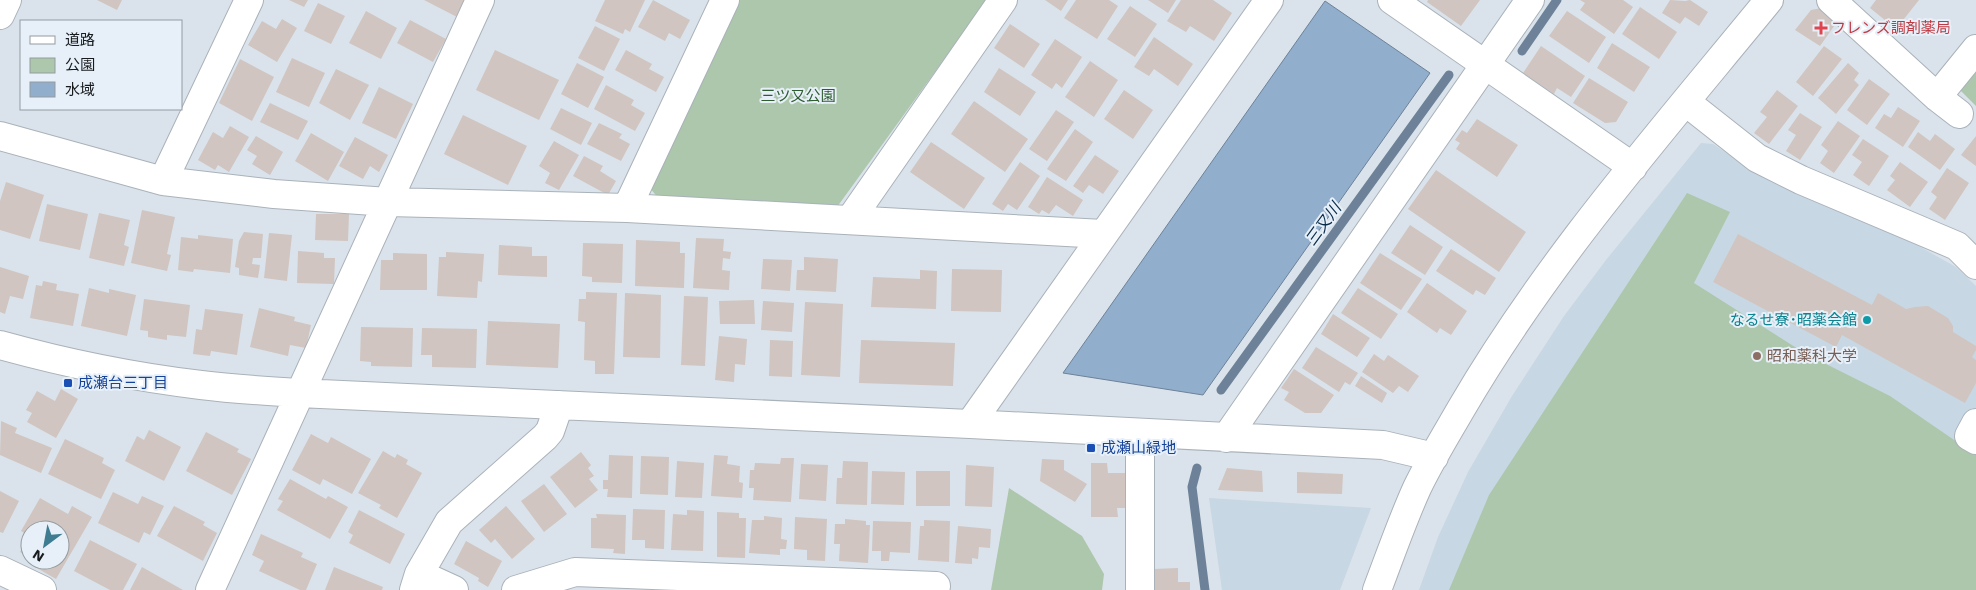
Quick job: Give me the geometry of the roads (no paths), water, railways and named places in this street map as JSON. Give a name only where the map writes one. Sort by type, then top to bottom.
[{"type":"street","points":[[0,15],[7,0]]},
{"type":"street","points":[[162,181],[248,0]]},
{"type":"street","points":[[210,590],[480,0]]},
{"type":"street","points":[[628,208],[725,0]]},
{"type":"street","points":[[850,220],[1004,0]]},
{"type":"street","points":[[970,424],[1269,0]]},
{"type":"street","points":[[1392,0],[1633,167]]},
{"type":"street","points":[[1226,438],[1530,0]]},
{"type":"street","points":[[1377,590],[1404,518],[1434,457],[1480,376],[1520,315],[1576,237],[1769,0]]},
{"type":"street","points":[[1831,0],[1937,97],[1959,114]]},
{"type":"street","points":[[1937,97],[1976,49]]},
{"type":"street","points":[[1686,102],[1757,158],[1801,180],[1957,246],[1976,265]]},
{"type":"street","points":[[0,136],[162,181],[274,194],[388,202],[628,208],[1103,234]]},
{"type":"street","points":[[0,345],[129,375],[202,386],[299,393],[1383,445],[1434,457]]},
{"type":"street","points":[[454,590],[417,582],[449,522],[545,438],[550,431],[559,405]]},
{"type":"street","points":[[1976,423],[1969,436],[1976,440]]},
{"type":"street","points":[[1140,433],[1140,590]]},
{"type":"street","points":[[0,570],[42,590]]},
{"type":"street","points":[[516,590],[575,572],[936,586]]},
{"type":"water","points":[[1325,1],[1430,73],[1203,395],[1063,373]]},
{"type":"waterway","name":"三又川","points":[[1522,51],[1557,0]]},
{"type":"waterway","name":"三又川","points":[[1221,390],[1449,75]]},
{"type":"waterway","name":"三又川","points":[[1197,468],[1192,487],[1205,590]]},
{"type":"place","name":"フレンズ調剤薬局","points":[[1821,28]]},
{"type":"place","name":"なるせ寮･昭薬会館","points":[[1867,320]]},
{"type":"place","name":"昭和薬科大学","points":[[1757,356]]},
{"type":"place","name":"成瀬台三丁目","points":[[68,383]]},
{"type":"place","name":"成瀬山緑地","points":[[1091,448]]},
{"type":"park label","name":"三ツ又公園","points":[[798,96]]}]
